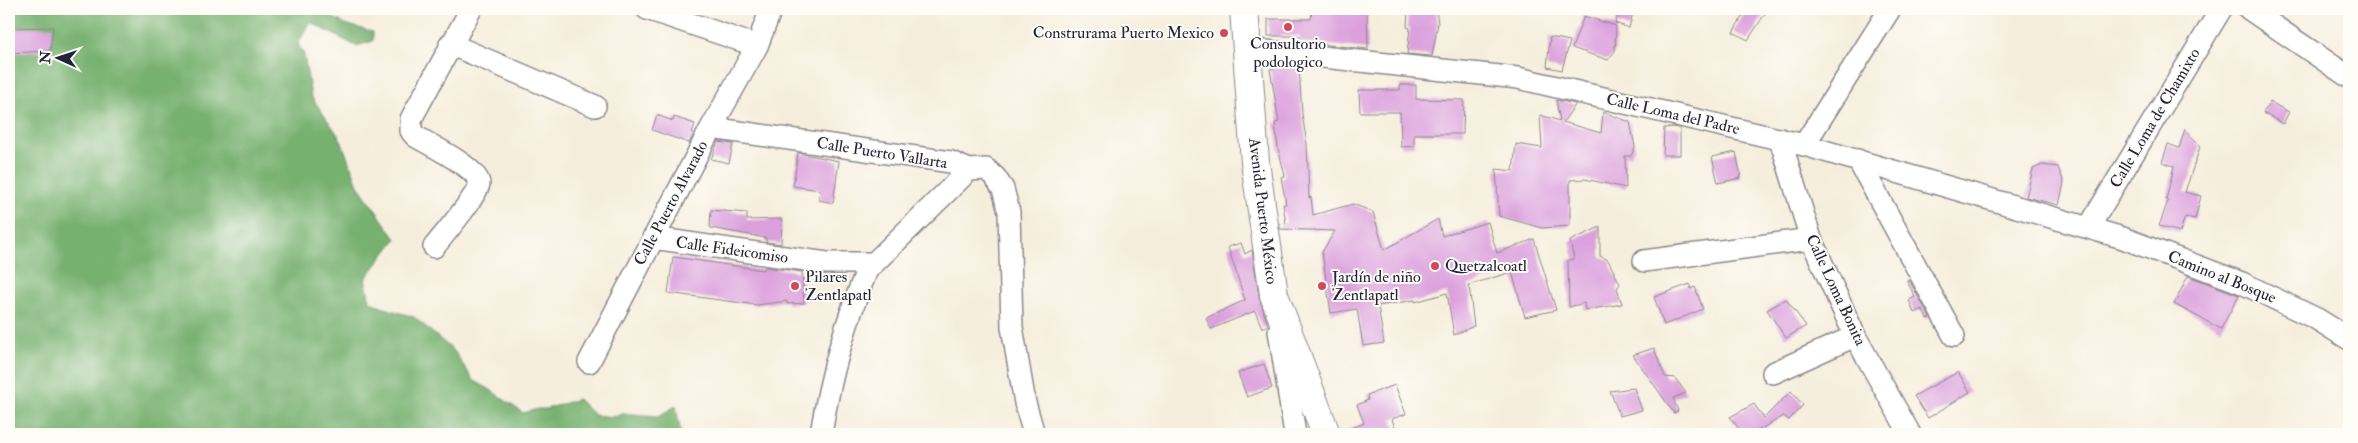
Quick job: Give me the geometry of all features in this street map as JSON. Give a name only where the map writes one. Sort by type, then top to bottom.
[{"type":"main road","name":"Avenida Puerto México","points":[[1244,9],[1255,162],[1274,295],[1326,434]]},
{"type":"street","points":[[434,246],[474,196],[479,184],[478,178],[468,167],[415,136],[410,126],[414,110],[471,9]]},
{"type":"street","points":[[647,9],[756,46]]},
{"type":"street","name":"Calle Puerto Alvarado","points":[[588,362],[756,46],[771,9]]},
{"type":"street","points":[[1804,145],[1890,9]]},
{"type":"street","name":"Calle Loma de Chamixto","points":[[2089,227],[2221,9]]},
{"type":"street","points":[[2248,9],[2349,77]]},
{"type":"street","points":[[450,44],[595,106]]},
{"type":"street","name":"Calle Loma del Padre","points":[[1248,49],[1518,78],[1804,145],[2089,227]]},
{"type":"street","name":"Calle Puerto Vallarta","points":[[711,128],[951,162],[969,170],[986,169],[995,176],[1006,199],[1011,234],[1012,327],[1023,394],[1034,434]]},
{"type":"street","name":"Calle Loma Bonita","points":[[1780,139],[1811,239],[1855,336],[1910,434]]},
{"type":"street","points":[[1858,160],[1954,336]]},
{"type":"street","points":[[821,434],[825,407],[843,339],[854,301],[870,263],[873,264],[969,170]]},
{"type":"street","name":"Camino al Bosque","points":[[2089,227],[2242,283],[2316,319],[2349,339]]},
{"type":"street","name":"Calle Fideicomiso","points":[[653,238],[827,263],[870,263]]},
{"type":"street","points":[[1644,261],[1811,239]]},
{"type":"street","points":[[1274,295],[1294,434]]},
{"type":"street","points":[[1773,373],[1855,336]]},
{"type":"green space","points":[[9,9],[316,9],[345,24],[373,32],[373,41],[356,46],[310,22],[298,44],[304,55],[311,96],[340,138],[359,187],[396,239],[365,279],[370,301],[381,307],[414,317],[454,351],[473,380],[523,413],[546,409],[578,399],[594,415],[615,417],[620,413],[658,416],[676,406],[681,434],[9,434]]},
{"type":"building","points":[[1312,9],[1367,9],[1368,49],[1300,42],[1300,36],[1268,36],[1268,19],[1311,19]]},
{"type":"building","points":[[1408,9],[1436,9],[1438,23],[1432,56],[1407,54],[1410,28],[1407,27]]},
{"type":"building","points":[[1621,9],[1634,9],[1629,28],[1615,23]]},
{"type":"building","points":[[1747,9],[1768,9],[1748,40],[1733,32]]},
{"type":"building","points":[[1584,16],[1616,26],[1615,51],[1608,60],[1572,48]]},
{"type":"building","points":[[53,27],[50,51],[9,53],[9,28]]},
{"type":"building","points":[[1550,37],[1570,41],[1562,70],[1547,67]]},
{"type":"building","points":[[1289,66],[1299,67],[1302,114],[1307,144],[1309,198],[1311,197],[1313,215],[1353,204],[1373,212],[1384,250],[1438,219],[1442,236],[1488,222],[1497,253],[1534,239],[1556,310],[1525,317],[1512,272],[1469,285],[1474,326],[1454,335],[1447,293],[1415,302],[1415,300],[1378,306],[1384,343],[1363,346],[1357,309],[1331,313],[1322,252],[1335,231],[1280,229],[1280,224],[1286,223],[1283,205],[1286,204],[1281,177],[1285,176],[1278,148],[1275,123],[1279,122],[1270,69]]},
{"type":"building","points":[[1400,85],[1416,85],[1416,99],[1464,100],[1463,134],[1414,134],[1414,146],[1401,147],[1400,112],[1360,112],[1359,90],[1400,90]]},
{"type":"building","points":[[1556,100],[1576,104],[1563,122],[1601,133],[1603,112],[1630,122],[1635,147],[1631,156],[1625,156],[1626,188],[1585,179],[1570,180],[1570,226],[1542,228],[1499,216],[1496,169],[1513,171],[1516,144],[1542,148],[1540,115],[1560,121]]},
{"type":"building","points":[[2270,102],[2289,112],[2283,124],[2263,113]]},
{"type":"building","points":[[657,115],[673,121],[674,117],[695,124],[692,133],[694,133],[689,143],[652,130]]},
{"type":"building","points":[[1674,127],[1680,129],[1680,155],[1663,155],[1664,128]]},
{"type":"building","points":[[2185,129],[2200,147],[2185,192],[2201,196],[2195,219],[2185,217],[2180,232],[2159,226],[2168,201],[2166,200],[2174,166],[2162,162],[2168,144],[2179,148]]},
{"type":"building","points":[[718,142],[733,144],[729,163],[711,159]]},
{"type":"building","points":[[1736,152],[1741,178],[1718,183],[1712,157]]},
{"type":"building","points":[[798,153],[839,161],[833,203],[819,200],[820,190],[793,186]]},
{"type":"building","points":[[2042,165],[2058,167],[2064,183],[2059,205],[2026,197],[2033,169]]},
{"type":"building","points":[[711,210],[747,213],[747,220],[782,219],[781,244],[766,242],[766,238],[711,228]]},
{"type":"building","points":[[1600,227],[1600,256],[1608,260],[1620,284],[1617,288],[1622,304],[1585,310],[1584,303],[1569,307],[1568,260],[1574,259],[1570,241]]},
{"type":"building","points":[[1241,243],[1245,254],[1252,250],[1259,297],[1268,325],[1262,328],[1255,311],[1211,329],[1206,318],[1245,300],[1228,247]]},
{"type":"building","points":[[673,257],[764,270],[764,267],[802,272],[804,303],[787,304],[787,301],[757,305],[668,293]]},
{"type":"building","points":[[2188,276],[2239,295],[2221,329],[2174,304]]},
{"type":"building","points":[[1909,280],[1930,318],[1927,319],[1922,309],[1914,313],[1909,300],[1915,297],[1907,281]]},
{"type":"building","points":[[1690,284],[1691,289],[1695,287],[1703,309],[1664,325],[1654,297]]},
{"type":"building","points":[[1786,299],[1806,326],[1786,338],[1767,310]]},
{"type":"building","points":[[1654,348],[1665,377],[1675,378],[1686,393],[1673,398],[1678,411],[1674,413],[1633,355]]},
{"type":"building","points":[[1264,364],[1272,388],[1247,397],[1238,373]]},
{"type":"building","points":[[1958,372],[1970,392],[1928,418],[1914,396]]},
{"type":"building","points":[[1395,385],[1406,414],[1392,419],[1397,434],[1341,434],[1341,432],[1364,423],[1357,405],[1368,400],[1367,395]]},
{"type":"building","points":[[1634,388],[1642,410],[1620,416],[1610,391]]},
{"type":"building","points":[[1791,391],[1803,405],[1789,420],[1784,416],[1752,434],[1743,434],[1730,417],[1754,404],[1764,418]]},
{"type":"place","name":"Consultorio podologico","points":[[1288,27]]},
{"type":"place","name":"Construrama Puerto Mexico","points":[[1224,33]]},
{"type":"place","name":"Quetzalcoatl","points":[[1435,266]]},
{"type":"place","name":"Pilares Zentlapatl","points":[[795,286]]},
{"type":"place","name":"Jardín de niño Zentlapatl","points":[[1322,286]]}]
